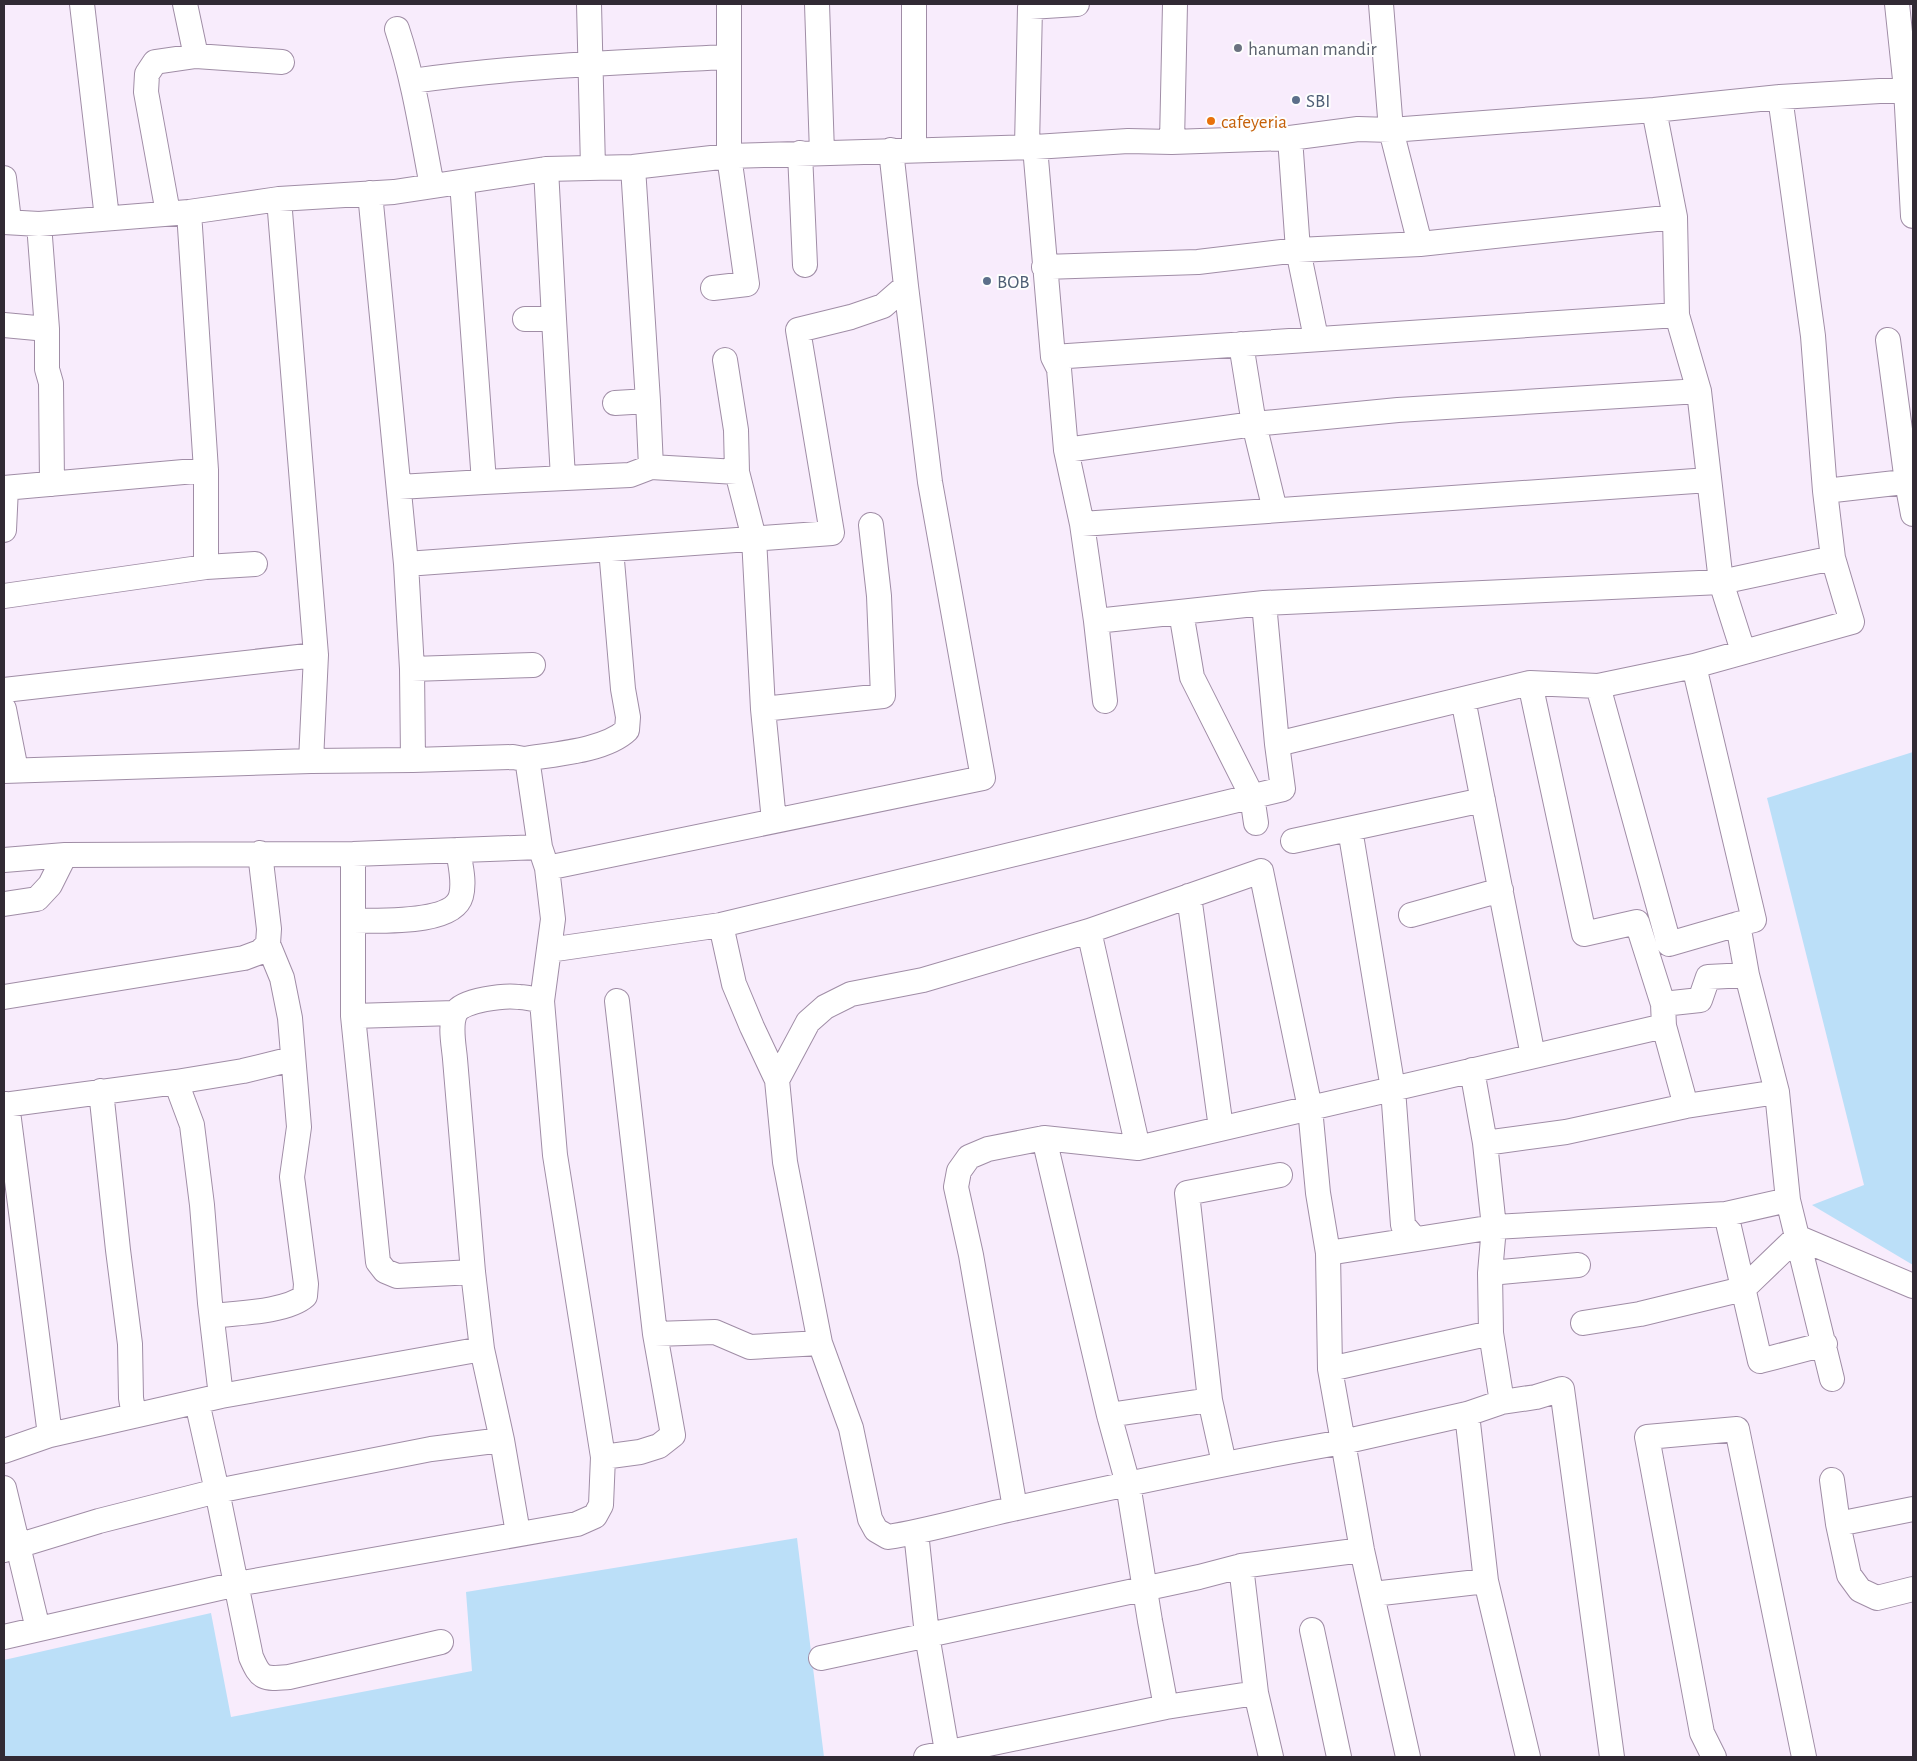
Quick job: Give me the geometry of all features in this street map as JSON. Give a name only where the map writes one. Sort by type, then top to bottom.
[{"type":"street","points":[[82,4],[107,218]]},
{"type":"street","points":[[185,4],[196,56]]},
{"type":"street","points":[[589,4],[593,168]]},
{"type":"street","points":[[713,288],[747,284],[729,156],[729,4]]},
{"type":"street","points":[[806,264],[817,4]]},
{"type":"street","points":[[914,4],[914,149]]},
{"type":"street","points":[[1077,4],[1030,5],[1031,147],[1053,357],[1059,369],[1066,450],[1082,524],[1105,701]]},
{"type":"street","points":[[1172,142],[1175,4]]},
{"type":"street","points":[[1381,4],[1391,130],[1420,244]]},
{"type":"street","points":[[1897,4],[1910,89],[1913,216]]},
{"type":"street","points":[[397,29],[407,58],[432,186]]},
{"type":"street","points":[[206,568],[206,470],[179,213],[146,92],[147,74],[155,62],[196,56],[282,62]]},
{"type":"street","points":[[412,81],[472,73],[590,64],[729,57]]},
{"type":"street","points":[[4,178],[6,222],[39,224],[179,213],[279,200],[370,193],[462,182],[546,169],[633,167],[729,156],[1031,147],[1128,141],[1172,142],[1290,138],[1358,129],[1391,130],[1654,110],[1780,97],[1910,89]]},
{"type":"street","points":[[1277,744],[1530,683],[1598,686],[1694,666],[1852,622],[1833,558],[1825,491],[1814,336],[1780,97]]},
{"type":"street","points":[[1654,110],[1675,216],[1677,315],[1699,391],[1721,582],[1743,651]]},
{"type":"street","points":[[1290,138],[1298,250],[1316,338]]},
{"type":"street","points":[[4,860],[65,855],[353,854],[458,850],[544,857],[774,821],[983,778],[930,482],[891,150]]},
{"type":"street","points":[[633,167],[651,467]]},
{"type":"street","points":[[546,169],[564,478]]},
{"type":"street","points":[[462,182],[484,482]]},
{"type":"street","points":[[370,193],[406,564],[412,669],[413,760]]},
{"type":"street","points":[[279,200],[316,655],[311,761]]},
{"type":"street","points":[[1044,267],[1198,262],[1298,250],[1420,244],[1675,216]]},
{"type":"street","points":[[39,224],[47,329],[47,369],[51,383],[52,484]]},
{"type":"street","points":[[406,564],[832,533],[798,330],[851,317],[883,306],[906,286]]},
{"type":"street","points":[[1053,357],[1677,315]]},
{"type":"street","points":[[525,319],[554,319]]},
{"type":"street","points":[[4,325],[47,329]]},
{"type":"street","points":[[1888,340],[1910,482],[1913,514]]},
{"type":"street","points":[[1241,344],[1254,424],[1275,510]]},
{"type":"street","points":[[725,360],[736,430],[737,472],[754,538],[763,709],[774,821]]},
{"type":"street","points":[[1066,450],[1254,424],[1408,410],[1699,391]]},
{"type":"street","points":[[615,403],[648,401]]},
{"type":"street","points":[[399,487],[630,476],[651,467],[737,472]]},
{"type":"street","points":[[4,530],[5,488],[206,470]]},
{"type":"street","points":[[1082,524],[1709,480]]},
{"type":"street","points":[[1825,491],[1910,482]]},
{"type":"street","points":[[763,709],[883,696],[879,596],[872,525]]},
{"type":"street","points":[[4,709],[10,771],[311,761],[513,757],[524,759],[603,745],[619,737],[626,730],[628,717],[623,689],[611,549]]},
{"type":"street","points":[[1096,621],[1264,603],[1721,582],[1833,558]]},
{"type":"street","points":[[4,596],[206,568],[255,564]]},
{"type":"street","points":[[549,950],[721,925],[1283,789],[1264,603]]},
{"type":"street","points":[[1181,612],[1192,677],[1252,796],[1256,823]]},
{"type":"street","points":[[4,690],[316,655]]},
{"type":"street","points":[[412,669],[533,664]]},
{"type":"street","points":[[1598,686],[1669,944],[1754,920],[1694,666]]},
{"type":"street","points":[[1530,683],[1584,934],[1637,922],[1664,1015],[1686,1106]]},
{"type":"street","points":[[1463,699],[1533,1056]]},
{"type":"street","points":[[4,1636],[237,1584],[577,1524],[595,1516],[601,1505],[603,1457],[555,1155],[542,1001],[553,919],[528,765],[524,759]]},
{"type":"street","points":[[1292,841],[1483,800]]},
{"type":"street","points":[[1350,829],[1393,1089],[1403,1225],[1415,1239]]},
{"type":"street","points":[[354,921],[426,918],[456,906],[461,896],[463,882],[458,850]]},
{"type":"street","points":[[212,1316],[283,1307],[298,1302],[305,1296],[306,1284],[292,1177],[299,1127],[290,1018],[282,978],[268,944],[269,929],[260,853]]},
{"type":"street","points":[[353,854],[354,1016],[378,1262],[385,1271],[397,1276],[473,1272]]},
{"type":"street","points":[[4,904],[38,899],[50,885],[65,855]]},
{"type":"street","points":[[777,1080],[808,1022],[825,1007],[851,994],[923,980],[1090,931],[1261,871],[1310,1108],[1318,1193],[1328,1253],[1330,1369],[1362,1550],[1408,1757]]},
{"type":"street","points":[[1410,915],[1500,890]]},
{"type":"street","points":[[1189,896],[1221,1128]]},
{"type":"street","points":[[1738,924],[1747,975],[1777,1092],[1788,1200],[1825,1344],[1832,1379]]},
{"type":"street","points":[[721,925],[734,984],[777,1080],[785,1162],[820,1343],[851,1428],[870,1519],[876,1530],[888,1537],[916,1532],[1014,1508],[1224,1463],[1343,1442],[1466,1414],[1502,1402],[1536,1397],[1562,1389],[1612,1757]]},
{"type":"street","points":[[1090,931],[1138,1148]]},
{"type":"street","points":[[4,997],[244,958],[260,952],[268,944]]},
{"type":"street","points":[[1014,1508],[971,1255],[956,1187],[959,1172],[969,1157],[988,1149],[1044,1138],[1138,1148],[1393,1089],[1533,1056],[1664,1015],[1700,1000],[1708,977],[1747,975]]},
{"type":"street","points":[[518,1533],[502,1440],[482,1349],[473,1272],[453,1028],[455,1013],[462,1005],[489,999],[517,996],[542,1001]]},
{"type":"street","points":[[603,1457],[640,1452],[659,1446],[673,1435],[655,1334],[617,1001]]},
{"type":"street","points":[[354,1016],[455,1013]]},
{"type":"street","points":[[50,1435],[5,1105],[176,1082],[243,1071],[292,1059]]},
{"type":"street","points":[[1472,1070],[1485,1143],[1494,1227],[1490,1273],[1491,1333],[1502,1402]]},
{"type":"street","points":[[176,1082],[192,1125],[202,1204],[221,1396]]},
{"type":"street","points":[[101,1092],[130,1344],[131,1398],[134,1416]]},
{"type":"street","points":[[1485,1143],[1566,1132],[1686,1106],[1777,1092]]},
{"type":"street","points":[[1044,1138],[1109,1415],[1128,1484],[1166,1707]]},
{"type":"street","points":[[1224,1463],[1210,1400],[1188,1193],[1280,1175]]},
{"type":"street","points":[[1328,1253],[1494,1227],[1726,1214],[1788,1200]]},
{"type":"street","points":[[1726,1214],[1760,1361],[1825,1344]]},
{"type":"street","points":[[1797,1237],[1913,1286]]},
{"type":"street","points":[[1583,1323],[1640,1314],[1743,1289],[1797,1237]]},
{"type":"street","points":[[1490,1273],[1578,1265]]},
{"type":"street","points":[[655,1334],[715,1332],[750,1347],[820,1343]]},
{"type":"street","points":[[1330,1369],[1491,1333]]},
{"type":"street","points":[[4,1451],[50,1435],[221,1396],[482,1349]]},
{"type":"street","points":[[1109,1415],[1210,1400]]},
{"type":"street","points":[[197,1402],[251,1657],[258,1672],[268,1679],[289,1677],[441,1642]]},
{"type":"street","points":[[1466,1414],[1486,1581],[1528,1757]]},
{"type":"street","points":[[1714,1757],[1702,1733],[1647,1437],[1737,1429],[1804,1757]]},
{"type":"street","points":[[11,1548],[99,1521],[217,1491],[431,1449],[502,1440]]},
{"type":"street","points":[[1832,1480],[1848,1575],[1860,1590],[1876,1598],[1913,1589]]},
{"type":"street","points":[[4,1488],[11,1548],[38,1629]]},
{"type":"street","points":[[1838,1524],[1913,1509]]},
{"type":"street","points":[[916,1532],[941,1756],[1166,1707],[1256,1693]]},
{"type":"street","points":[[822,1658],[1240,1566],[1362,1550]]},
{"type":"street","points":[[1240,1566],[1256,1693],[1271,1757]]},
{"type":"street","points":[[1373,1594],[1486,1581]]},
{"type":"street","points":[[1312,1630],[1339,1757]]},
{"type":"water","points":[[1913,752],[1913,1265],[1812,1205],[1864,1185],[1767,798]]},
{"type":"water","points":[[797,1538],[824,1757],[4,1757],[4,1660],[211,1613],[231,1717],[472,1671],[466,1592]]},
{"type":"place","name":"hanuman mandir","points":[[1238,48]]},
{"type":"place","name":"SBI","points":[[1296,100]]},
{"type":"place","name":"cafeyeria","points":[[1211,121]]},
{"type":"place","name":"BOB","points":[[987,281]]}]
